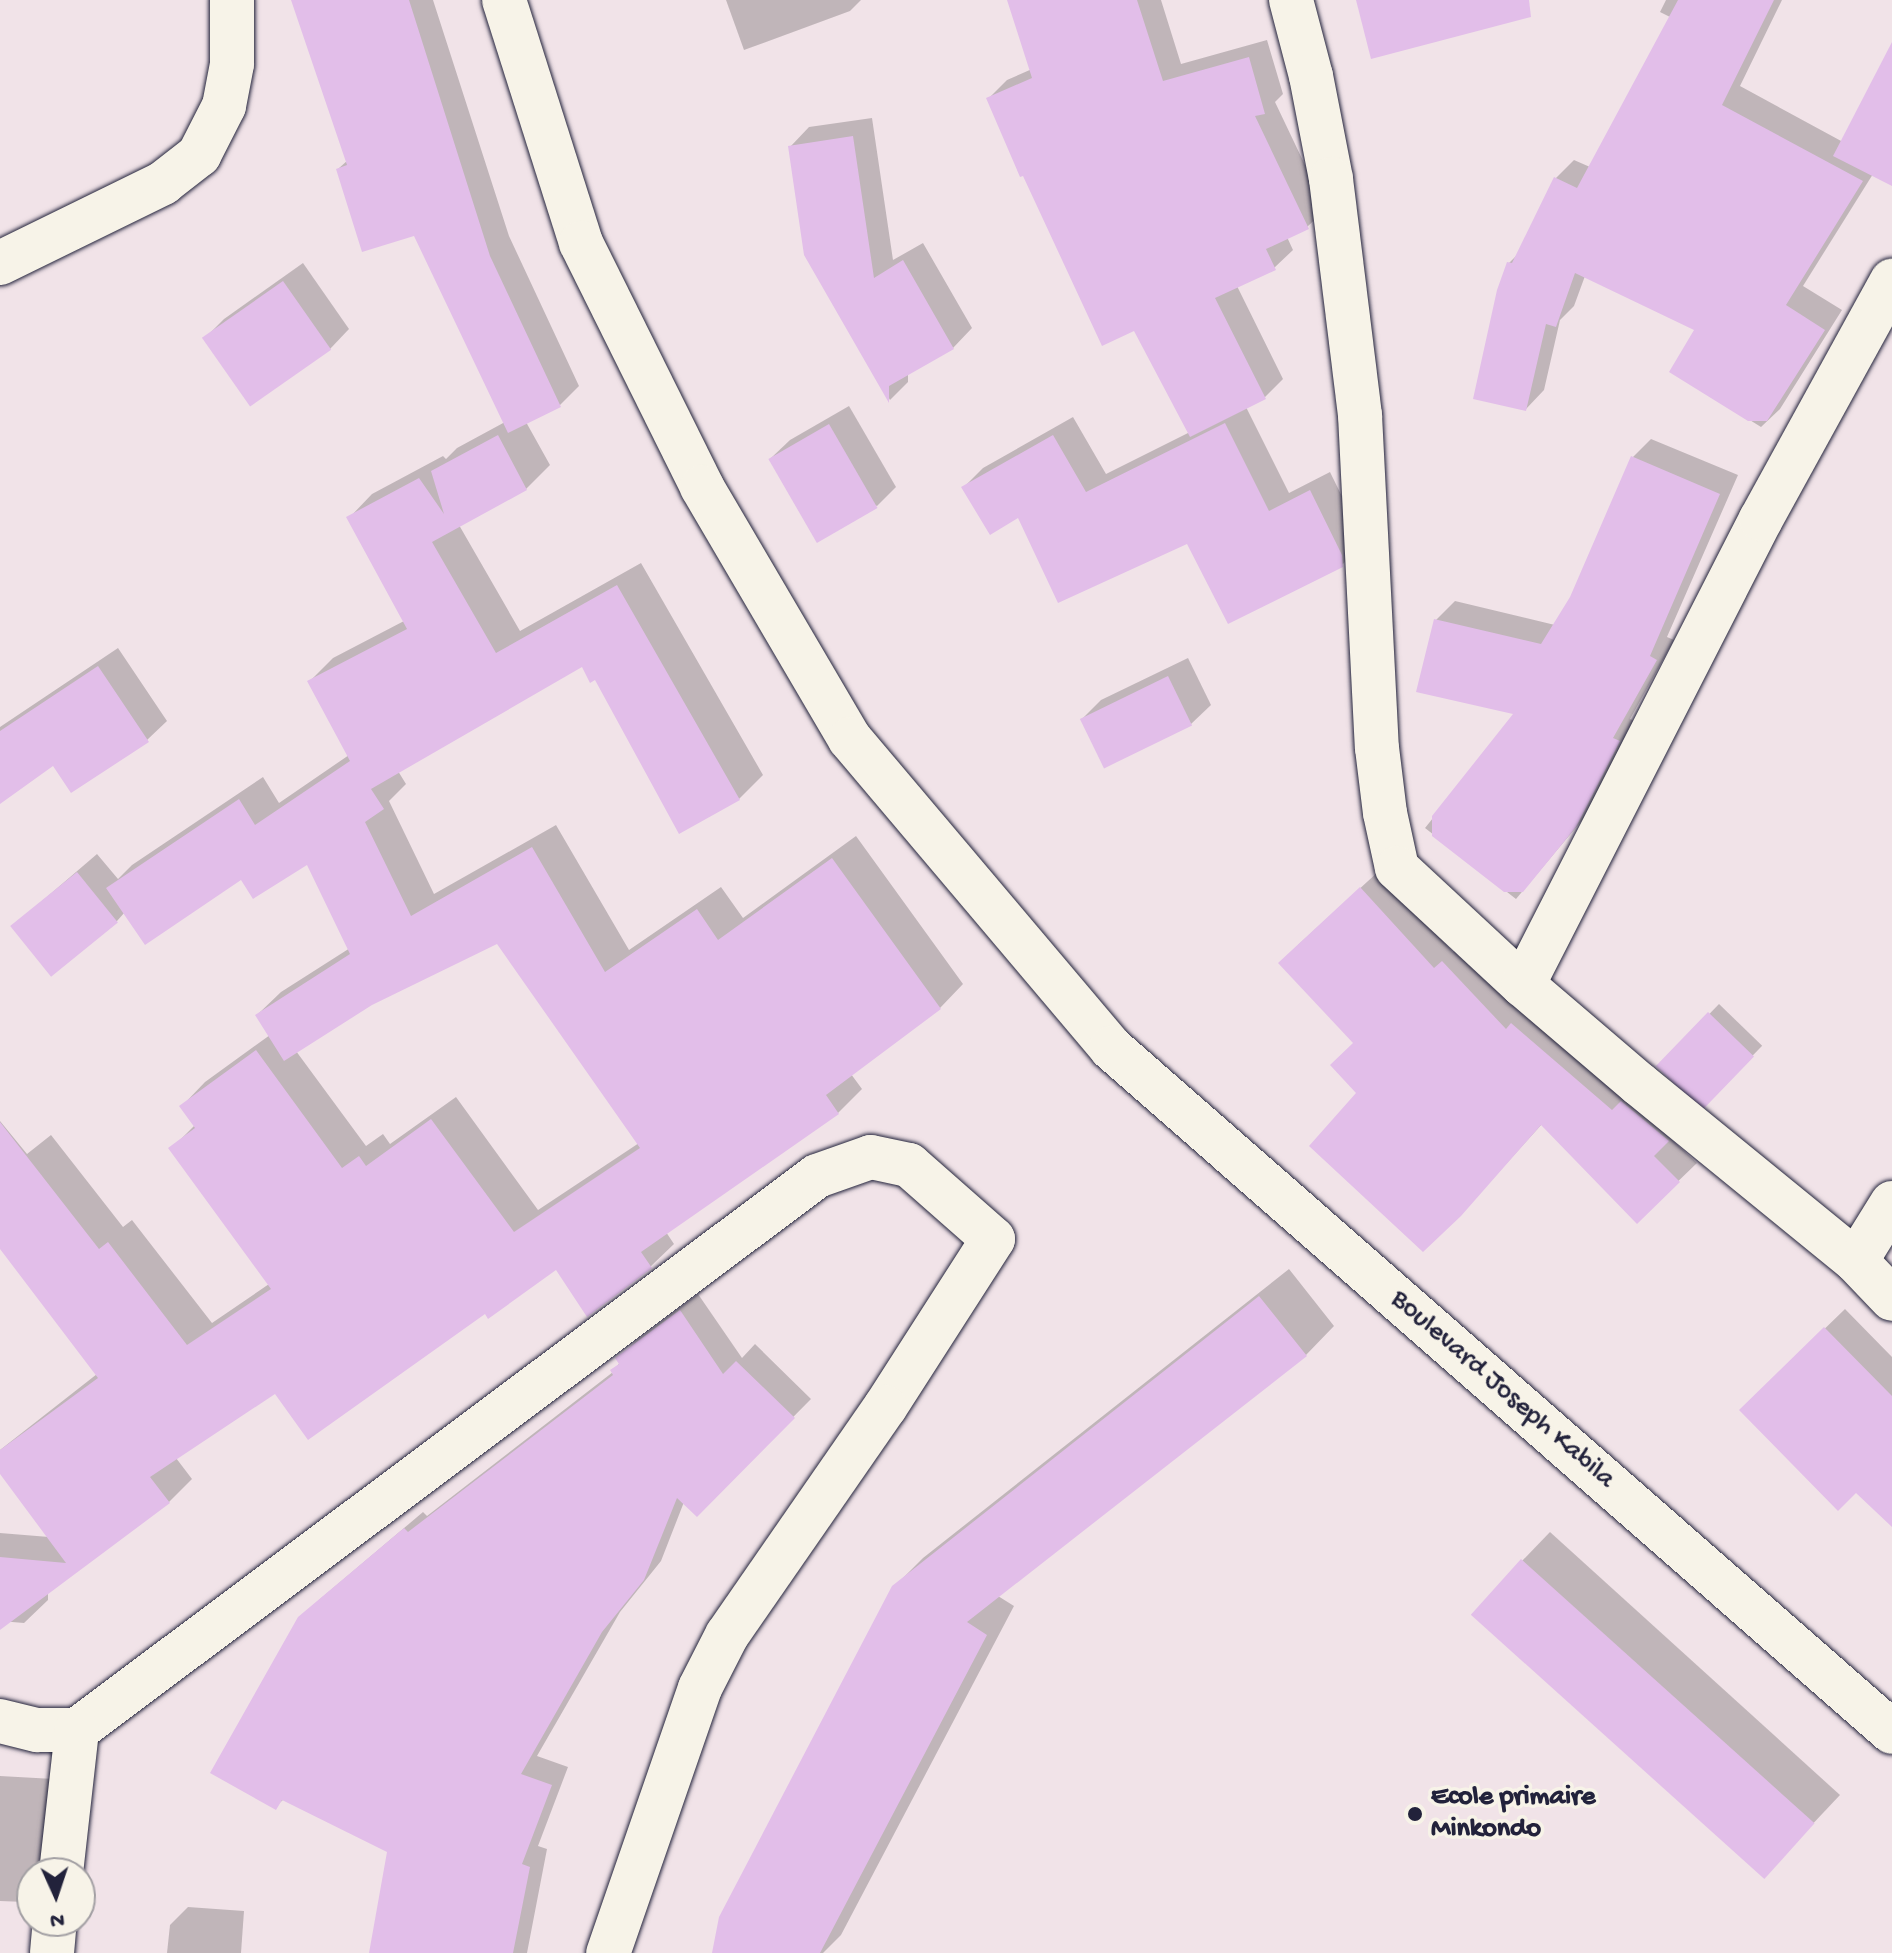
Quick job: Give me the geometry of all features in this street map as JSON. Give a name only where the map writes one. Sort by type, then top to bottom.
[{"type":"street","points":[[0,263],[163,183],[199,155],[224,106],[232,64],[232,0]]},
{"type":"street","name":"Boulevard Joseph Kabila","points":[[504,0],[581,243],[702,487],[850,739],[1111,1048],[1892,1732]]},
{"type":"street","points":[[1291,0],[1311,76],[1331,179],[1356,383],[1377,748],[1385,813],[1397,868],[1523,985],[1856,1261],[1892,1299]]},
{"type":"street","points":[[1523,985],[1761,519],[1892,281]]},
{"type":"street","points":[[0,1721],[37,1730],[77,1730],[817,1176],[871,1157],[909,1165],[993,1239],[885,1407],[727,1635],[700,1688],[608,1953]]},
{"type":"street","points":[[1856,1261],[1892,1203]]},
{"type":"street","points":[[63,1857],[77,1730]]},
{"type":"building","points":[[291,0],[409,0],[490,256],[561,407],[508,433],[414,236],[362,252],[336,169],[347,165]]},
{"type":"building","points":[[1007,0],[1137,0],[1163,81],[1249,57],[1265,114],[1255,116],[1309,229],[1266,249],[1276,270],[1215,298],[1266,399],[1190,437],[1134,331],[1102,346],[1023,176],[1020,177],[986,98],[1032,78]]},
{"type":"building","points":[[1356,0],[1529,0],[1531,17],[1371,59]]},
{"type":"building","points":[[1678,0],[1774,0],[1722,105],[1863,181],[1786,305],[1825,330],[1767,421],[1748,421],[1669,372],[1694,330],[1575,273],[1556,327],[1546,324],[1526,411],[1473,399],[1497,290],[1507,262],[1512,263],[1554,177],[1577,188]]},
{"type":"building","points":[[1892,42],[1892,186],[1833,156]]},
{"type":"building","points":[[853,136],[874,278],[903,260],[954,349],[889,386],[889,403],[804,255],[788,146]]},
{"type":"building","points":[[283,281],[331,350],[250,407],[202,338]]},
{"type":"building","points":[[1225,423],[1269,511],[1310,490],[1342,555],[1343,567],[1228,624],[1187,544],[1058,603],[1018,518],[990,535],[961,487],[1053,435],[1086,492]]},
{"type":"building","points":[[829,424],[878,508],[817,543],[768,459]]},
{"type":"building","points":[[498,435],[527,490],[432,542],[496,653],[617,585],[740,800],[679,834],[595,680],[590,683],[582,667],[371,789],[384,809],[365,822],[411,916],[532,847],[605,972],[697,909],[718,940],[832,858],[941,1009],[826,1095],[839,1114],[641,1252],[652,1268],[587,1317],[556,1270],[488,1319],[485,1314],[308,1440],[275,1394],[150,1477],[170,1503],[0,1630],[0,1557],[66,1563],[0,1474],[0,1450],[98,1378],[0,1249],[0,1122],[99,1249],[108,1242],[187,1345],[271,1289],[168,1148],[195,1128],[179,1106],[256,1050],[342,1168],[359,1156],[366,1166],[431,1119],[514,1232],[640,1148],[497,944],[372,1005],[284,1061],[255,1015],[350,954],[307,865],[253,899],[241,880],[145,945],[106,888],[239,799],[255,825],[350,761],[307,681],[407,629],[346,517],[419,478],[444,514],[431,471]]},
{"type":"building","points":[[1631,456],[1720,494],[1650,656],[1657,660],[1613,738],[1620,741],[1576,827],[1523,892],[1504,892],[1432,836],[1432,816],[1513,714],[1416,692],[1434,619],[1541,644],[1570,597]]},
{"type":"building","points":[[98,666],[149,742],[71,793],[53,766],[0,804],[0,731]]},
{"type":"building","points":[[1168,676],[1192,725],[1104,768],[1080,719]]},
{"type":"building","points":[[77,872],[118,923],[51,977],[10,926]]},
{"type":"building","points":[[1360,887],[1434,968],[1442,961],[1506,1029],[1511,1023],[1612,1110],[1621,1101],[1669,1141],[1654,1156],[1680,1182],[1637,1224],[1541,1125],[1461,1216],[1423,1252],[1309,1146],[1356,1093],[1330,1065],[1353,1043],[1278,963]]},
{"type":"building","points":[[1708,1012],[1754,1056],[1702,1110],[1656,1066]]},
{"type":"building","points":[[1259,1296],[1307,1356],[967,1622],[987,1635],[820,1953],[712,1953],[719,1917],[892,1586]]},
{"type":"building","points":[[680,1310],[723,1374],[736,1361],[795,1418],[697,1517],[677,1498],[644,1580],[602,1632],[521,1774],[552,1785],[522,1864],[530,1867],[513,1953],[369,1953],[387,1852],[282,1800],[276,1810],[210,1773],[298,1617],[404,1528],[408,1532],[613,1375],[610,1370],[619,1364],[615,1358]]},
{"type":"building","points":[[1824,1327],[1892,1396],[1892,1527],[1856,1493],[1838,1511],[1739,1410]]},
{"type":"building","points":[[1521,1559],[1815,1823],[1764,1879],[1471,1615]]},
{"type":"place","name":"Ecole primaire Minkondo","points":[[1415,1814]]}]
